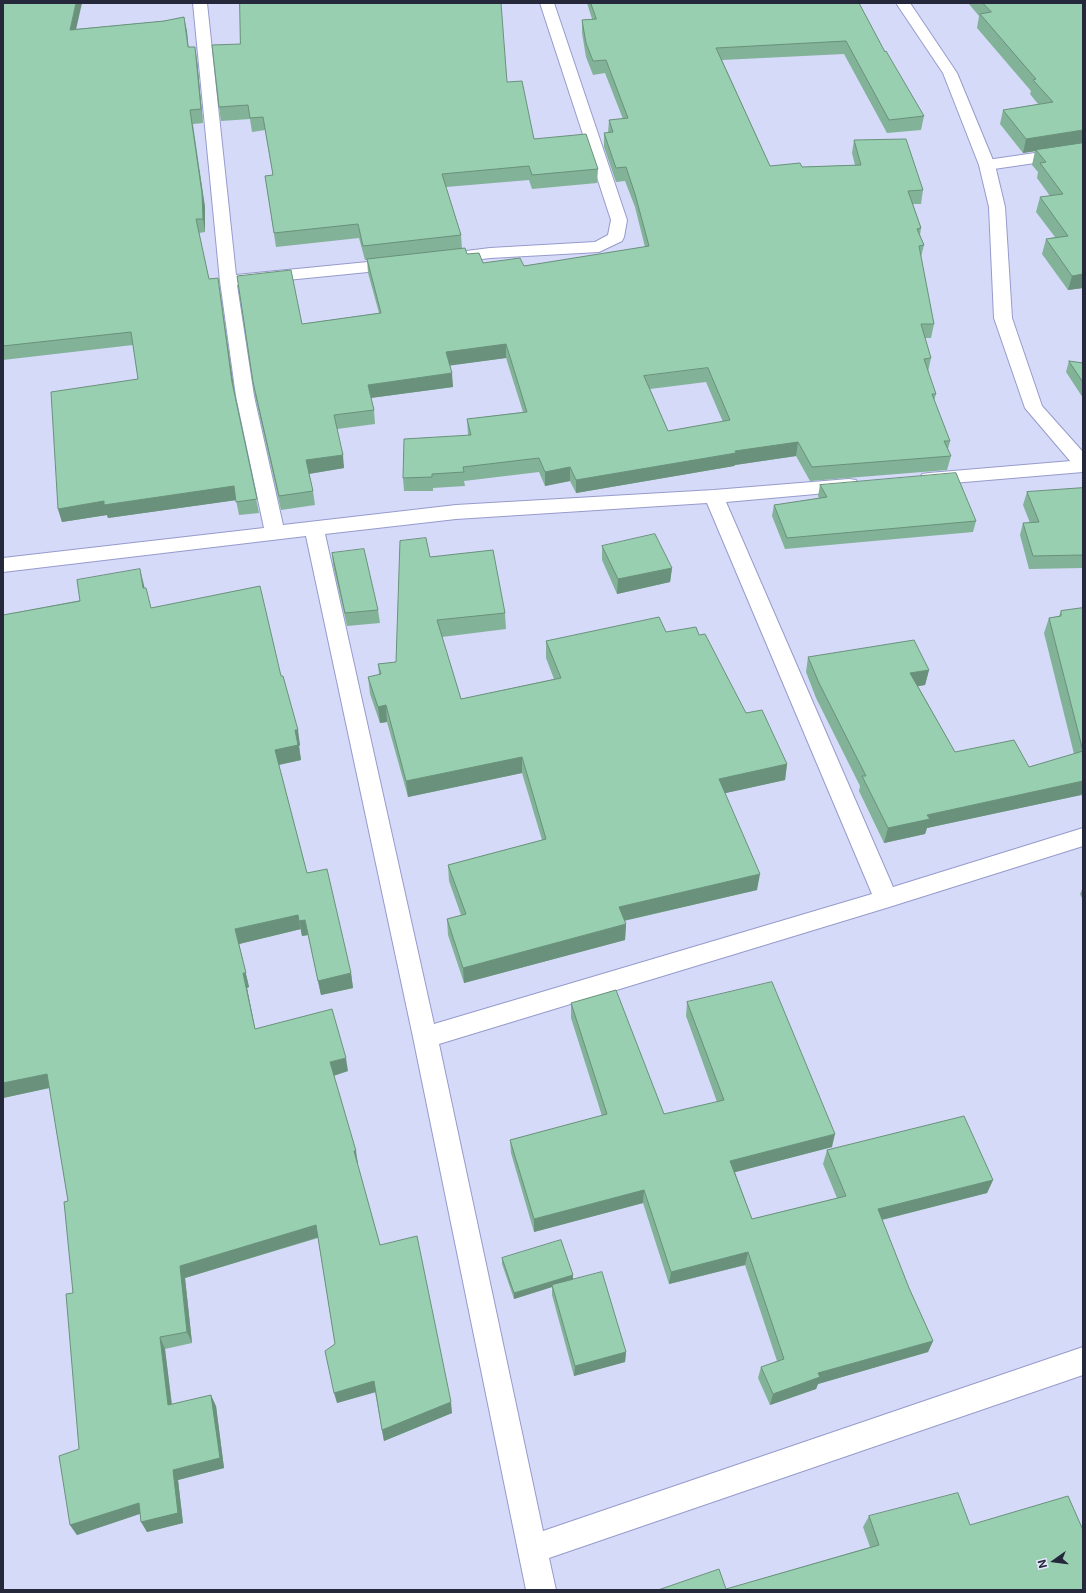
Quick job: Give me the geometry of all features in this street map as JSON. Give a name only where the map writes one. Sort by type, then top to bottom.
[{"type":"street","points":[[200,3],[228,281],[245,396],[275,533]]},
{"type":"street","points":[[434,260],[490,253],[599,247],[616,237],[619,220],[547,3]]},
{"type":"street","points":[[903,3],[950,73],[987,165],[997,207],[1004,318],[1034,408],[1083,465]]},
{"type":"street","points":[[987,165],[1083,151]]},
{"type":"street","points":[[228,281],[410,263]]},
{"type":"street","points":[[910,480],[1083,465]]},
{"type":"street","points":[[3,565],[456,512],[714,496],[863,484]]},
{"type":"street","points":[[714,496],[886,899]]},
{"type":"street","points":[[314,528],[425,1037],[541,1590]]},
{"type":"street","points":[[425,1037],[886,899],[1083,837]]},
{"type":"street","points":[[532,1549],[1083,1361]]},
{"type":"building","points":[[3,3],[76,3],[70,30],[164,21],[184,17],[188,47],[195,47],[201,109],[190,110],[202,193],[203,219],[196,219],[209,279],[218,278],[232,382],[257,499],[236,502],[234,486],[104,505],[104,501],[58,509],[51,392],[138,379],[131,332],[3,346]]},
{"type":"building","points":[[240,3],[501,3],[507,82],[522,81],[534,139],[586,134],[598,169],[532,175],[529,166],[442,174],[461,235],[363,246],[358,224],[274,233],[265,176],[273,175],[263,117],[250,118],[248,105],[219,107],[212,45],[240,44]]},
{"type":"building","points":[[591,3],[859,3],[885,52],[886,51],[924,116],[889,120],[846,41],[716,48],[770,166],[800,163],[802,167],[861,165],[854,140],[906,139],[923,190],[908,191],[921,228],[917,229],[924,245],[919,246],[934,324],[921,324],[931,358],[924,359],[936,394],[932,394],[950,441],[944,441],[951,456],[812,467],[798,442],[735,451],[736,453],[576,480],[570,467],[545,472],[539,458],[463,467],[464,472],[432,474],[432,477],[403,478],[404,439],[471,435],[467,419],[527,412],[506,344],[446,352],[452,373],[368,385],[374,410],[334,415],[343,455],[306,460],[313,491],[279,496],[253,382],[237,276],[291,270],[302,324],[381,313],[367,259],[465,248],[467,254],[479,253],[483,263],[520,258],[524,266],[649,246],[626,167],[616,168],[604,133],[613,132],[609,120],[628,118],[606,60],[593,61],[586,43],[582,20],[596,19]],"holes":[[[708,368],[730,420],[668,431],[644,376]]]},
{"type":"building","points":[[983,3],[1083,3],[1083,130],[1026,139],[1003,110],[1053,102],[1033,80],[1036,79],[980,14],[991,12]]},
{"type":"building","points":[[1083,143],[1083,274],[1072,276],[1046,239],[1068,236],[1040,197],[1063,194],[1040,163],[1046,162],[1036,150]]},
{"type":"building","points":[[1069,361],[1083,363],[1083,382]]},
{"type":"building","points":[[956,473],[976,521],[787,538],[774,505],[827,497],[820,485]]},
{"type":"building","points":[[1083,488],[1083,555],[1033,556],[1023,523],[1039,522],[1027,492]]},
{"type":"building","points":[[655,534],[672,568],[618,579],[602,546]]},
{"type":"building","points":[[426,538],[430,557],[493,550],[505,613],[437,620],[461,699],[561,678],[546,641],[659,617],[666,632],[696,627],[699,635],[705,634],[746,713],[762,710],[787,764],[719,779],[760,874],[619,907],[626,924],[463,968],[447,919],[466,914],[448,865],[546,839],[522,757],[406,781],[386,705],[378,707],[368,677],[381,674],[378,664],[396,662],[400,541]]},
{"type":"building","points":[[364,549],[378,610],[345,613],[332,553]]},
{"type":"building","points":[[140,569],[143,588],[146,588],[151,608],[260,586],[281,676],[283,676],[298,730],[295,730],[298,745],[275,750],[307,873],[327,869],[351,973],[318,981],[305,920],[299,921],[298,915],[235,929],[246,973],[243,973],[255,1029],[332,1009],[346,1058],[330,1062],[356,1151],[354,1151],[380,1245],[417,1236],[451,1402],[382,1430],[374,1381],[334,1393],[325,1351],[335,1344],[316,1225],[180,1266],[187,1332],[160,1337],[168,1405],[211,1395],[220,1458],[173,1470],[178,1513],[141,1522],[139,1503],[70,1525],[59,1456],[79,1449],[66,1294],[73,1293],[64,1202],[68,1201],[47,1074],[3,1083],[3,615],[80,601],[77,580]]},
{"type":"building","points":[[1083,608],[1083,751],[1049,618],[1061,616],[1061,611]]},
{"type":"building","points":[[914,640],[929,670],[910,673],[955,752],[1014,740],[1029,767],[1083,751],[1083,781],[927,815],[930,819],[888,828],[862,776],[866,776],[819,683],[808,657]]},
{"type":"building","points":[[772,982],[835,1134],[730,1161],[752,1219],[846,1196],[827,1150],[964,1116],[993,1180],[878,1209],[909,1288],[933,1341],[818,1373],[820,1377],[773,1394],[761,1367],[784,1359],[748,1252],[671,1272],[644,1190],[534,1219],[510,1140],[607,1114],[571,1003],[616,990],[664,1114],[724,1100],[687,1002]]},
{"type":"building","points":[[561,1240],[573,1275],[514,1293],[502,1258]]},
{"type":"building","points":[[602,1272],[626,1352],[575,1366],[552,1285]]},
{"type":"building","points":[[958,1493],[970,1525],[1068,1496],[1083,1530],[1083,1590],[658,1590],[719,1569],[726,1589],[879,1545],[869,1516]]}]
